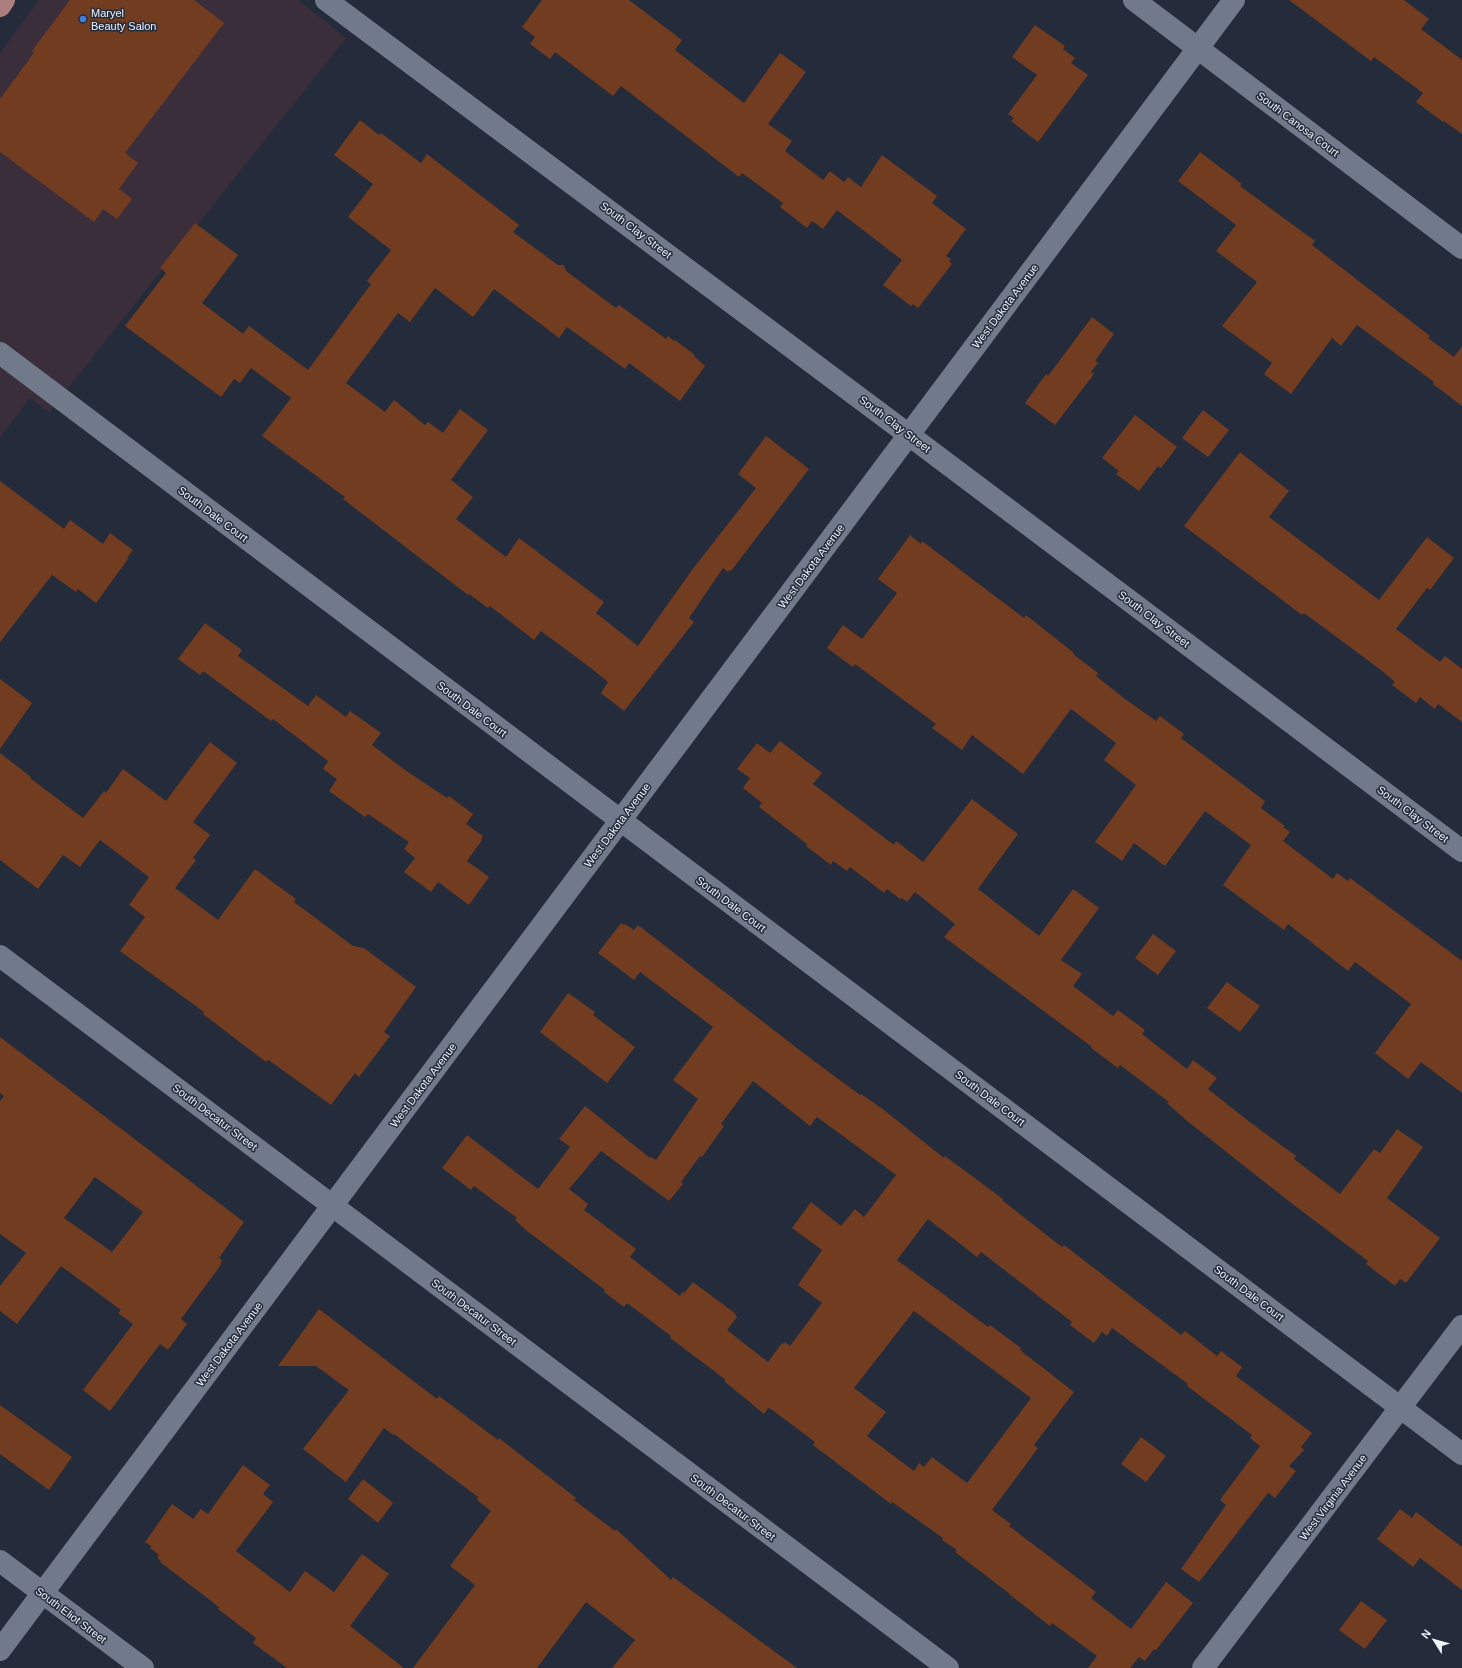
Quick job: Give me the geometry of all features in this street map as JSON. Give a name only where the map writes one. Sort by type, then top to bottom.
[{"type":"main road","points":[[0,6],[4,0]]},
{"type":"street","name":"South Clay Street","points":[[326,0],[909,435],[1462,851]]},
{"type":"street","name":"South Canosa Court","points":[[1134,0],[1462,248]]},
{"type":"street","name":"West Dakota Avenue","points":[[0,1650],[1234,0]]},
{"type":"street","name":"South Dale Court","points":[[0,353],[1462,1454]]},
{"type":"street","name":"South Decatur Street","points":[[0,956],[948,1668]]},
{"type":"street","name":"West Virginia Avenue","points":[[1203,1668],[1462,1326]]},
{"type":"street","name":"South Eliot Street","points":[[0,1561],[142,1668]]},
{"type":"shaded area","points":[[39,0],[298,0],[346,38],[49,412],[30,398],[0,437],[0,53]]},
{"type":"building","points":[[70,0],[194,0],[224,23],[125,153],[138,163],[119,189],[132,199],[117,219],[103,209],[94,222],[0,152],[0,99],[34,53],[32,51]]},
{"type":"building","points":[[542,0],[629,0],[682,40],[675,50],[744,103],[780,53],[806,72],[768,124],[792,141],[785,151],[823,180],[830,171],[844,182],[848,177],[861,187],[882,155],[937,196],[932,203],[966,229],[946,256],[951,259],[949,261],[952,264],[918,308],[913,304],[911,306],[883,285],[902,260],[837,210],[823,229],[812,221],[807,228],[780,207],[783,203],[742,173],[739,177],[621,86],[613,96],[555,52],[550,59],[530,44],[535,37],[522,27]]},
{"type":"building","points":[[1289,0],[1404,0],[1429,19],[1421,29],[1462,60],[1462,134],[1416,102],[1423,93],[1374,57],[1371,61]]},
{"type":"building","points":[[1035,25],[1065,46],[1063,49],[1075,58],[1071,63],[1088,75],[1038,142],[1011,121],[1014,118],[1008,114],[1037,75],[1012,57]]},
{"type":"building","points":[[360,120],[379,135],[381,133],[421,163],[427,154],[519,225],[513,232],[558,265],[564,265],[566,271],[616,308],[619,305],[666,339],[668,336],[674,341],[675,340],[695,355],[694,356],[705,366],[680,401],[629,363],[625,369],[567,327],[559,338],[494,289],[473,317],[435,288],[410,322],[398,313],[346,383],[385,412],[394,400],[425,425],[428,422],[443,433],[460,409],[488,430],[451,480],[473,497],[456,519],[506,557],[519,538],[604,602],[596,613],[638,646],[692,570],[756,488],[738,474],[766,436],[809,469],[731,571],[729,570],[728,572],[723,568],[689,618],[694,622],[624,711],[601,693],[608,682],[592,669],[541,631],[534,640],[490,606],[488,608],[469,594],[468,595],[343,499],[345,497],[262,436],[291,398],[251,368],[240,383],[234,379],[221,397],[125,326],[166,273],[160,268],[195,223],[238,255],[202,303],[243,334],[249,326],[308,370],[371,284],[367,281],[391,250],[348,217],[373,184],[334,155]]},
{"type":"building","points":[[1200,152],[1242,184],[1240,186],[1315,241],[1312,245],[1430,336],[1428,338],[1454,357],[1462,346],[1462,406],[1433,384],[1434,382],[1357,325],[1341,346],[1332,338],[1291,394],[1264,374],[1272,363],[1222,326],[1257,282],[1216,251],[1236,225],[1178,181]]},
{"type":"building","points":[[1092,317],[1114,334],[1095,361],[1098,363],[1091,372],[1094,374],[1055,425],[1025,403],[1046,374],[1048,376]]},
{"type":"building","points":[[1203,410],[1229,430],[1208,457],[1182,438]]},
{"type":"building","points":[[1135,415],[1177,447],[1161,468],[1158,466],[1139,491],[1116,474],[1119,471],[1102,458]]},
{"type":"building","points":[[1240,452],[1289,491],[1269,517],[1379,600],[1427,537],[1454,558],[1430,590],[1427,588],[1396,629],[1440,662],[1445,656],[1462,669],[1462,722],[1438,704],[1435,709],[1420,697],[1416,703],[1392,685],[1395,682],[1381,670],[1304,613],[1302,615],[1184,526]]},
{"type":"building","points":[[0,481],[64,529],[70,520],[103,544],[110,533],[133,550],[96,603],[78,589],[76,592],[52,575],[0,642]]},
{"type":"building","points":[[910,535],[921,544],[922,541],[1024,618],[1026,615],[1098,673],[1096,676],[1125,699],[1156,721],[1160,716],[1184,734],[1181,738],[1265,801],[1261,808],[1285,826],[1283,827],[1290,832],[1283,841],[1333,879],[1337,873],[1348,881],[1350,878],[1462,961],[1462,1093],[1421,1062],[1408,1079],[1375,1053],[1411,1004],[1355,962],[1348,971],[1288,924],[1284,930],[1223,885],[1251,845],[1205,811],[1165,866],[1134,843],[1122,861],[1095,842],[1136,785],[1104,760],[1116,743],[1071,709],[1023,774],[972,735],[962,750],[932,728],[936,724],[855,664],[853,667],[827,648],[843,625],[862,639],[897,593],[878,579]]},
{"type":"building","points":[[205,623],[242,650],[238,656],[308,706],[316,695],[346,717],[350,711],[381,733],[372,745],[405,770],[447,798],[449,796],[473,814],[466,824],[483,836],[481,839],[482,840],[467,861],[489,877],[469,905],[438,882],[431,892],[404,872],[415,858],[404,849],[409,842],[368,814],[365,817],[329,791],[337,779],[323,769],[328,761],[273,719],[271,721],[203,671],[200,675],[178,659]]},
{"type":"building","points":[[0,679],[32,703],[0,749]]},
{"type":"building","points":[[780,741],[822,773],[813,784],[894,845],[896,841],[923,862],[972,799],[1018,834],[978,889],[1039,936],[1073,889],[1099,908],[1061,960],[1082,974],[1073,986],[1113,1016],[1118,1010],[1145,1030],[1142,1034],[1187,1069],[1193,1060],[1217,1078],[1208,1089],[1296,1156],[1294,1159],[1340,1194],[1374,1149],[1380,1153],[1397,1129],[1423,1147],[1387,1198],[1440,1238],[1406,1283],[1400,1279],[1395,1286],[1366,1264],[1368,1261],[1286,1199],[1186,1120],[1167,1103],[1169,1102],[1120,1065],[1118,1068],[944,937],[955,924],[915,892],[907,902],[902,898],[900,899],[887,889],[884,893],[850,867],[847,871],[833,861],[831,865],[806,846],[807,844],[759,807],[762,803],[743,788],[750,778],[737,769],[757,743],[770,753]]},
{"type":"building","points":[[210,742],[237,763],[193,822],[210,835],[193,858],[196,860],[175,888],[218,920],[255,869],[296,899],[294,902],[353,946],[364,948],[416,987],[384,1032],[390,1036],[359,1077],[355,1073],[331,1105],[270,1061],[268,1060],[266,1062],[203,1014],[204,1012],[120,951],[145,917],[129,905],[149,877],[100,840],[80,867],[63,855],[38,889],[0,860],[0,753],[83,818],[104,791],[106,793],[123,769],[166,801]]},
{"type":"building","points":[[621,923],[634,930],[638,925],[810,1058],[860,1095],[861,1094],[884,1110],[944,1158],[945,1156],[1003,1199],[1002,1200],[1062,1247],[1064,1245],[1181,1335],[1185,1331],[1217,1356],[1221,1351],[1242,1367],[1236,1376],[1312,1433],[1301,1447],[1304,1450],[1289,1466],[1296,1471],[1275,1498],[1268,1493],[1199,1582],[1181,1569],[1226,1505],[1220,1500],[1260,1446],[1250,1438],[1252,1435],[1187,1386],[1188,1384],[1112,1328],[1107,1336],[1102,1332],[1094,1343],[1070,1325],[1072,1322],[981,1252],[977,1257],[928,1219],[897,1260],[988,1327],[990,1325],[1021,1348],[1020,1350],[1074,1392],[1034,1445],[1038,1448],[992,1510],[1011,1524],[1009,1526],[1096,1592],[1091,1598],[1131,1629],[1166,1582],[1193,1603],[1156,1650],[1154,1649],[1145,1661],[1139,1657],[1130,1668],[1088,1668],[1097,1656],[1052,1623],[1050,1626],[955,1552],[957,1550],[942,1540],[943,1538],[892,1502],[891,1504],[813,1445],[815,1442],[771,1409],[768,1408],[764,1414],[724,1381],[726,1380],[670,1338],[671,1336],[627,1303],[624,1307],[604,1292],[605,1290],[527,1231],[515,1220],[517,1218],[474,1186],[471,1190],[442,1168],[467,1135],[538,1189],[570,1147],[559,1139],[585,1106],[650,1158],[651,1157],[656,1160],[698,1099],[673,1080],[713,1027],[640,972],[634,980],[598,953]],"holes":[[[753,1081],[810,1126],[817,1117],[896,1175],[864,1217],[855,1209],[841,1226],[811,1202],[792,1228],[822,1250],[798,1285],[822,1303],[790,1346],[785,1342],[784,1344],[782,1343],[768,1362],[727,1330],[737,1317],[735,1315],[736,1314],[693,1282],[684,1293],[682,1292],[680,1296],[630,1257],[636,1249],[584,1210],[588,1204],[569,1189],[601,1151],[669,1201],[683,1184],[681,1182],[700,1156],[702,1157],[724,1126],[721,1124]],[[914,1311],[1031,1398],[967,1483],[932,1457],[924,1467],[919,1463],[914,1471],[867,1436],[886,1412],[854,1388]]]},
{"type":"building","points":[[1153,934],[1176,951],[1158,975],[1135,958]]},
{"type":"building","points":[[1227,982],[1260,1006],[1240,1032],[1207,1008]]},
{"type":"building","points":[[568,993],[595,1012],[593,1015],[635,1047],[607,1083],[540,1032]]},
{"type":"building","points":[[0,1037],[244,1222],[219,1258],[222,1260],[220,1266],[181,1319],[187,1324],[168,1350],[160,1344],[110,1411],[83,1390],[133,1324],[118,1313],[121,1310],[61,1266],[17,1324],[0,1311],[0,1286],[26,1253],[0,1234],[0,1101],[4,1096],[0,1093]],"holes":[[[95,1177],[143,1212],[112,1252],[64,1218]]]},
{"type":"building","points":[[319,1309],[437,1399],[439,1396],[498,1440],[499,1438],[576,1498],[574,1500],[615,1531],[616,1529],[671,1580],[673,1577],[797,1668],[612,1668],[635,1640],[586,1602],[537,1668],[413,1668],[475,1585],[450,1566],[491,1511],[477,1500],[478,1497],[384,1428],[346,1482],[303,1449],[349,1390],[316,1366],[278,1366]]},
{"type":"building","points":[[0,1405],[72,1457],[49,1490],[0,1454]]},
{"type":"building","points":[[1141,1437],[1166,1456],[1146,1482],[1121,1464]]},
{"type":"building","points":[[243,1465],[270,1485],[263,1494],[273,1502],[236,1551],[290,1592],[305,1571],[334,1592],[362,1554],[389,1574],[350,1626],[404,1668],[287,1668],[253,1643],[256,1638],[218,1609],[219,1607],[160,1562],[161,1561],[157,1558],[159,1555],[145,1542],[172,1504],[193,1519],[201,1509],[208,1514]]},
{"type":"building","points":[[363,1479],[393,1503],[378,1523],[348,1499]]},
{"type":"building","points":[[1400,1509],[1412,1518],[1416,1512],[1462,1547],[1462,1590],[1420,1558],[1413,1567],[1377,1539]]},
{"type":"building","points":[[1361,1601],[1387,1620],[1365,1649],[1339,1630]]},
{"type":"place","name":"Maryel Beauty Salon","points":[[83,19]]}]
